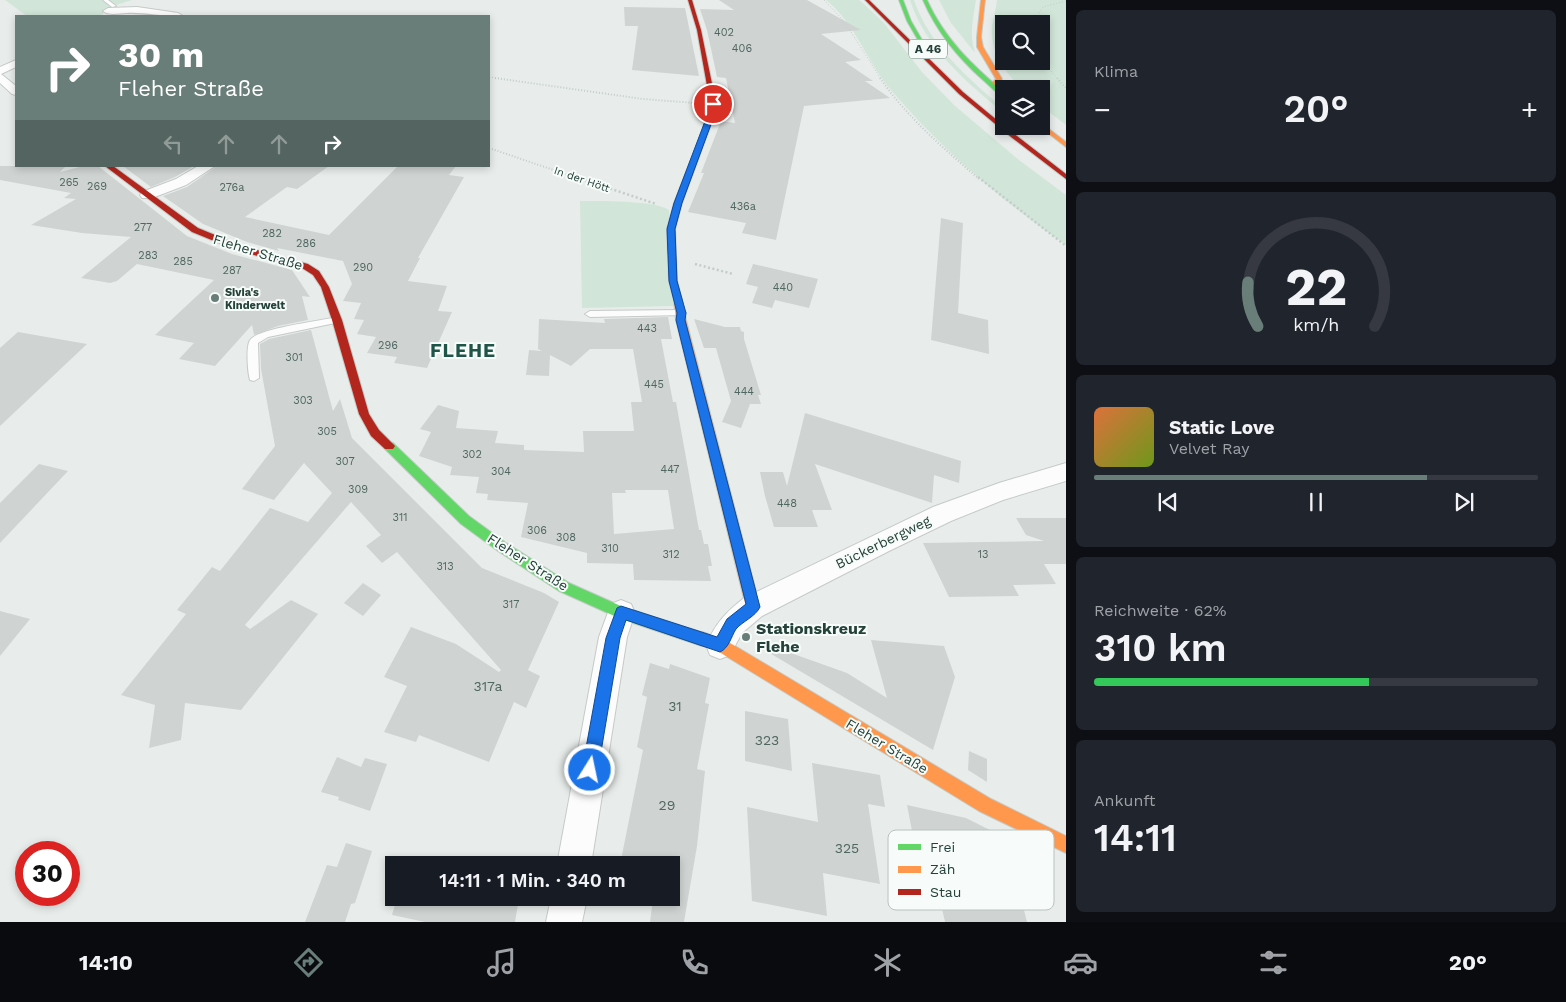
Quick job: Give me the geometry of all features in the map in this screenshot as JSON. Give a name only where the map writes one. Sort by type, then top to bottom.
[{"type":"main road","points":[[690,0],[699,30],[714,108],[671,229],[673,281],[681,320],[753,607]]},
{"type":"main road","points":[[867,0],[892,22],[928,62],[964,94]]},
{"type":"main road","name":"A 46","points":[[900,0],[917,35],[964,94],[991,120],[1066,178]]},
{"type":"main road","name":"A 46","points":[[925,0],[936,22],[950,43],[968,65],[995,88]]},
{"type":"main road","points":[[984,0],[979,37],[980,47],[999,79],[992,85]]},
{"type":"main road","points":[[1050,132],[1066,145]]},
{"type":"main road","name":"Fleher Straße","points":[[109,167],[185,224],[214,239],[239,248],[293,262],[310,268],[316,273],[325,287],[337,320],[364,414],[375,433],[472,526],[564,587],[621,613],[720,645],[985,805],[1036,830]]},
{"type":"main road","name":"Fleher Straße","points":[[1054,839],[1066,845]]},
{"type":"street","points":[[107,11],[134,0]]},
{"type":"street","points":[[107,11],[137,10],[171,15]]},
{"type":"street","points":[[0,71],[15,64]]},
{"type":"street","points":[[0,77],[15,91]]},
{"type":"street","points":[[147,195],[181,182],[206,167]]},
{"type":"street","name":"Bückerbergweg","points":[[720,645],[732,624],[753,607],[942,514],[999,492],[1066,472]]},
{"type":"street","points":[[576,856],[613,638],[621,613]]},
{"type":"street","points":[[564,922],[567,906]]},
{"type":"lane","points":[[105,0],[107,11]]},
{"type":"lane","points":[[590,314],[681,313]]},
{"type":"lane","points":[[254,378],[252,345],[254,341],[265,335],[337,320]]},
{"type":"path","points":[[824,0],[847,22],[881,79],[928,130],[1019,212],[1066,246]]},
{"type":"path","points":[[1038,15],[1043,7],[1066,0]]},
{"type":"path","points":[[1050,70],[1066,88]]},
{"type":"path","points":[[490,77],[643,99],[713,104]]},
{"type":"path","name":"In der Hött","points":[[490,148],[676,211]]},
{"type":"path","points":[[672,263],[692,264],[733,274]]},
{"type":"green space","points":[[5,0],[132,0],[113,6],[101,15],[26,15]]},
{"type":"green space","points":[[826,0],[859,0],[864,4],[884,23],[922,72],[954,105],[1019,160],[1066,195],[1066,245],[995,192],[951,153],[909,111],[882,78],[845,20]]},
{"type":"green space","points":[[910,0],[914,0],[929,32],[940,46],[964,73],[995,101],[995,106],[949,63],[936,48],[917,17]]},
{"type":"green space","points":[[939,0],[976,0],[972,33],[975,53],[951,23]]},
{"type":"green space","points":[[997,0],[1066,0],[1066,125],[1050,113],[1050,80],[1014,80],[1006,70],[1050,70],[1050,15],[995,15],[995,50],[992,24]]},
{"type":"green space","points":[[580,201],[652,204],[669,210],[675,306],[582,308]]},
{"type":"building","points":[[719,0],[807,0],[861,30],[821,34],[861,60],[845,62],[873,81],[865,81],[890,98],[804,106],[776,240],[742,233],[746,223],[688,212],[704,173],[701,173],[721,121],[735,123],[726,78],[717,77],[707,30],[700,9],[734,10]]},
{"type":"building","points":[[624,7],[685,8],[699,76],[632,70],[638,26],[625,26]]},
{"type":"building","points":[[0,166],[65,167],[60,172],[80,167],[99,167],[187,236],[232,254],[292,270],[310,297],[302,296],[308,320],[278,326],[254,335],[252,325],[215,366],[179,359],[194,343],[155,335],[214,280],[137,264],[117,281],[110,283],[81,278],[131,237],[82,233],[31,225],[76,199],[64,198],[71,193],[0,180]]},
{"type":"building","points":[[124,167],[192,167],[175,177],[151,187]]},
{"type":"building","points":[[216,167],[328,167],[297,189],[287,187],[245,217],[329,235],[397,167],[455,167],[449,175],[464,177],[418,258],[420,258],[408,281],[447,286],[438,311],[452,312],[427,368],[394,363],[397,357],[367,353],[376,337],[357,334],[364,320],[354,319],[361,303],[343,301],[352,284],[343,261],[277,248],[279,251],[247,242],[203,224],[163,196],[187,187]]},
{"type":"building","points":[[941,218],[963,223],[958,313],[988,320],[989,354],[931,340]]},
{"type":"building","points":[[753,264],[818,279],[809,308],[775,300],[772,308],[752,303],[758,287],[746,284]]},
{"type":"building","points":[[668,317],[672,339],[661,339],[673,402],[676,402],[699,530],[701,530],[704,544],[708,544],[712,566],[708,566],[711,581],[634,580],[633,564],[587,563],[587,553],[521,537],[528,503],[487,500],[488,494],[476,493],[479,477],[450,475],[452,467],[419,456],[431,432],[420,429],[438,405],[459,411],[456,428],[498,431],[495,443],[524,445],[524,450],[584,452],[583,431],[634,431],[631,402],[642,402],[633,349],[590,349],[571,366],[550,355],[549,376],[526,375],[529,350],[542,351],[538,349],[539,319],[605,323],[604,319]],"holes":[[[625,490],[668,490],[674,529],[614,534],[612,493],[626,493]]]},
{"type":"building","points":[[694,319],[725,327],[740,327],[741,331],[744,332],[744,339],[761,395],[758,395],[761,404],[750,404],[741,428],[722,422],[731,401],[716,348],[704,348]]},
{"type":"building","points":[[311,330],[333,411],[340,399],[352,438],[482,568],[544,593],[559,602],[528,670],[540,676],[526,708],[514,702],[489,762],[419,735],[416,742],[384,732],[407,686],[384,677],[411,627],[456,644],[499,672],[501,670],[397,552],[382,563],[366,546],[381,535],[351,502],[245,625],[250,629],[291,600],[318,614],[241,710],[185,703],[181,740],[149,748],[155,705],[121,695],[186,614],[177,610],[212,567],[220,571],[270,508],[308,522],[332,493],[304,463],[274,500],[242,489],[275,446],[261,369],[260,344],[269,339]]},
{"type":"building","points":[[18,332],[87,344],[0,426],[0,348]]},
{"type":"building","points":[[805,413],[961,461],[959,483],[934,475],[932,503],[815,464],[832,510],[812,510],[818,527],[774,527],[760,472],[783,472],[787,486]]},
{"type":"building","points":[[39,464],[68,471],[0,543],[0,503]]},
{"type":"building","points":[[1016,518],[1066,518],[1066,564],[1044,564],[1056,584],[1013,585],[1019,596],[949,597],[923,543],[1044,541],[1026,535]]},
{"type":"building","points":[[363,583],[381,595],[363,616],[344,603]]},
{"type":"building","points":[[0,611],[30,619],[0,656]]},
{"type":"building","points":[[871,640],[944,646],[955,677],[933,750],[758,646],[760,642],[847,673],[887,698]]},
{"type":"building","points":[[650,663],[669,669],[670,664],[710,678],[705,703],[709,704],[697,769],[705,771],[697,846],[684,922],[650,922],[652,906],[680,906],[680,856],[622,856],[643,750],[637,747],[647,697],[642,695]]},
{"type":"building","points":[[745,711],[788,719],[792,771],[745,761]]},
{"type":"building","points":[[969,751],[987,759],[987,782],[968,770]]},
{"type":"building","points":[[337,757],[361,767],[365,758],[387,764],[370,811],[338,800],[339,797],[321,792]]},
{"type":"building","points":[[812,763],[880,775],[885,807],[868,804],[880,884],[823,873],[827,916],[752,901],[747,807],[818,822]]},
{"type":"building","points":[[907,805],[966,818],[990,830],[912,830]]},
{"type":"building","points":[[346,843],[372,851],[355,903],[351,904],[345,922],[305,922],[327,865],[337,867]]},
{"type":"building","points":[[395,906],[518,906],[515,922],[425,922],[392,915]]},
{"type":"building","points":[[942,910],[1024,910],[1027,922],[945,922]]},
{"type":"traffic: fast","points":[[901,0],[909,21],[920,39]]},
{"type":"traffic: fast","points":[[925,0],[931,14],[948,41],[969,64],[995,87]]},
{"type":"traffic: fast","points":[[389,446],[465,520],[502,547],[564,587],[621,613],[702,639]]},
{"type":"traffic: slow","points":[[983,0],[979,37],[980,47],[998,80]]},
{"type":"traffic: slow","points":[[1050,132],[1066,145]]},
{"type":"traffic: slow","points":[[678,300],[681,320],[753,607]]},
{"type":"traffic: slow","points":[[702,639],[720,645],[985,805],[1036,830]]},
{"type":"traffic: slow","points":[[1054,839],[1066,845]]},
{"type":"traffic: jam","points":[[678,300],[673,281],[671,229],[678,203],[714,108],[699,30],[690,0]]},
{"type":"traffic: jam","points":[[867,0],[961,93],[1066,177]]},
{"type":"traffic: jam","points":[[109,167],[195,230],[239,248],[305,266],[316,273],[325,287],[337,320],[364,414],[375,433],[389,446]]},
{"type":"place","name":"Sivia's Kinderwelt","points":[[215,298]]},
{"type":"place","name":"Stationskreuz Flehe","points":[[746,637]]},
{"type":"district","name":"FLEHE","points":[[463,350]]},
{"type":"route","points":[[590,770],[613,638],[621,613],[720,645],[732,624],[753,607],[681,320],[677,292],[673,281],[671,229],[678,203],[714,108],[713,104]]}]
